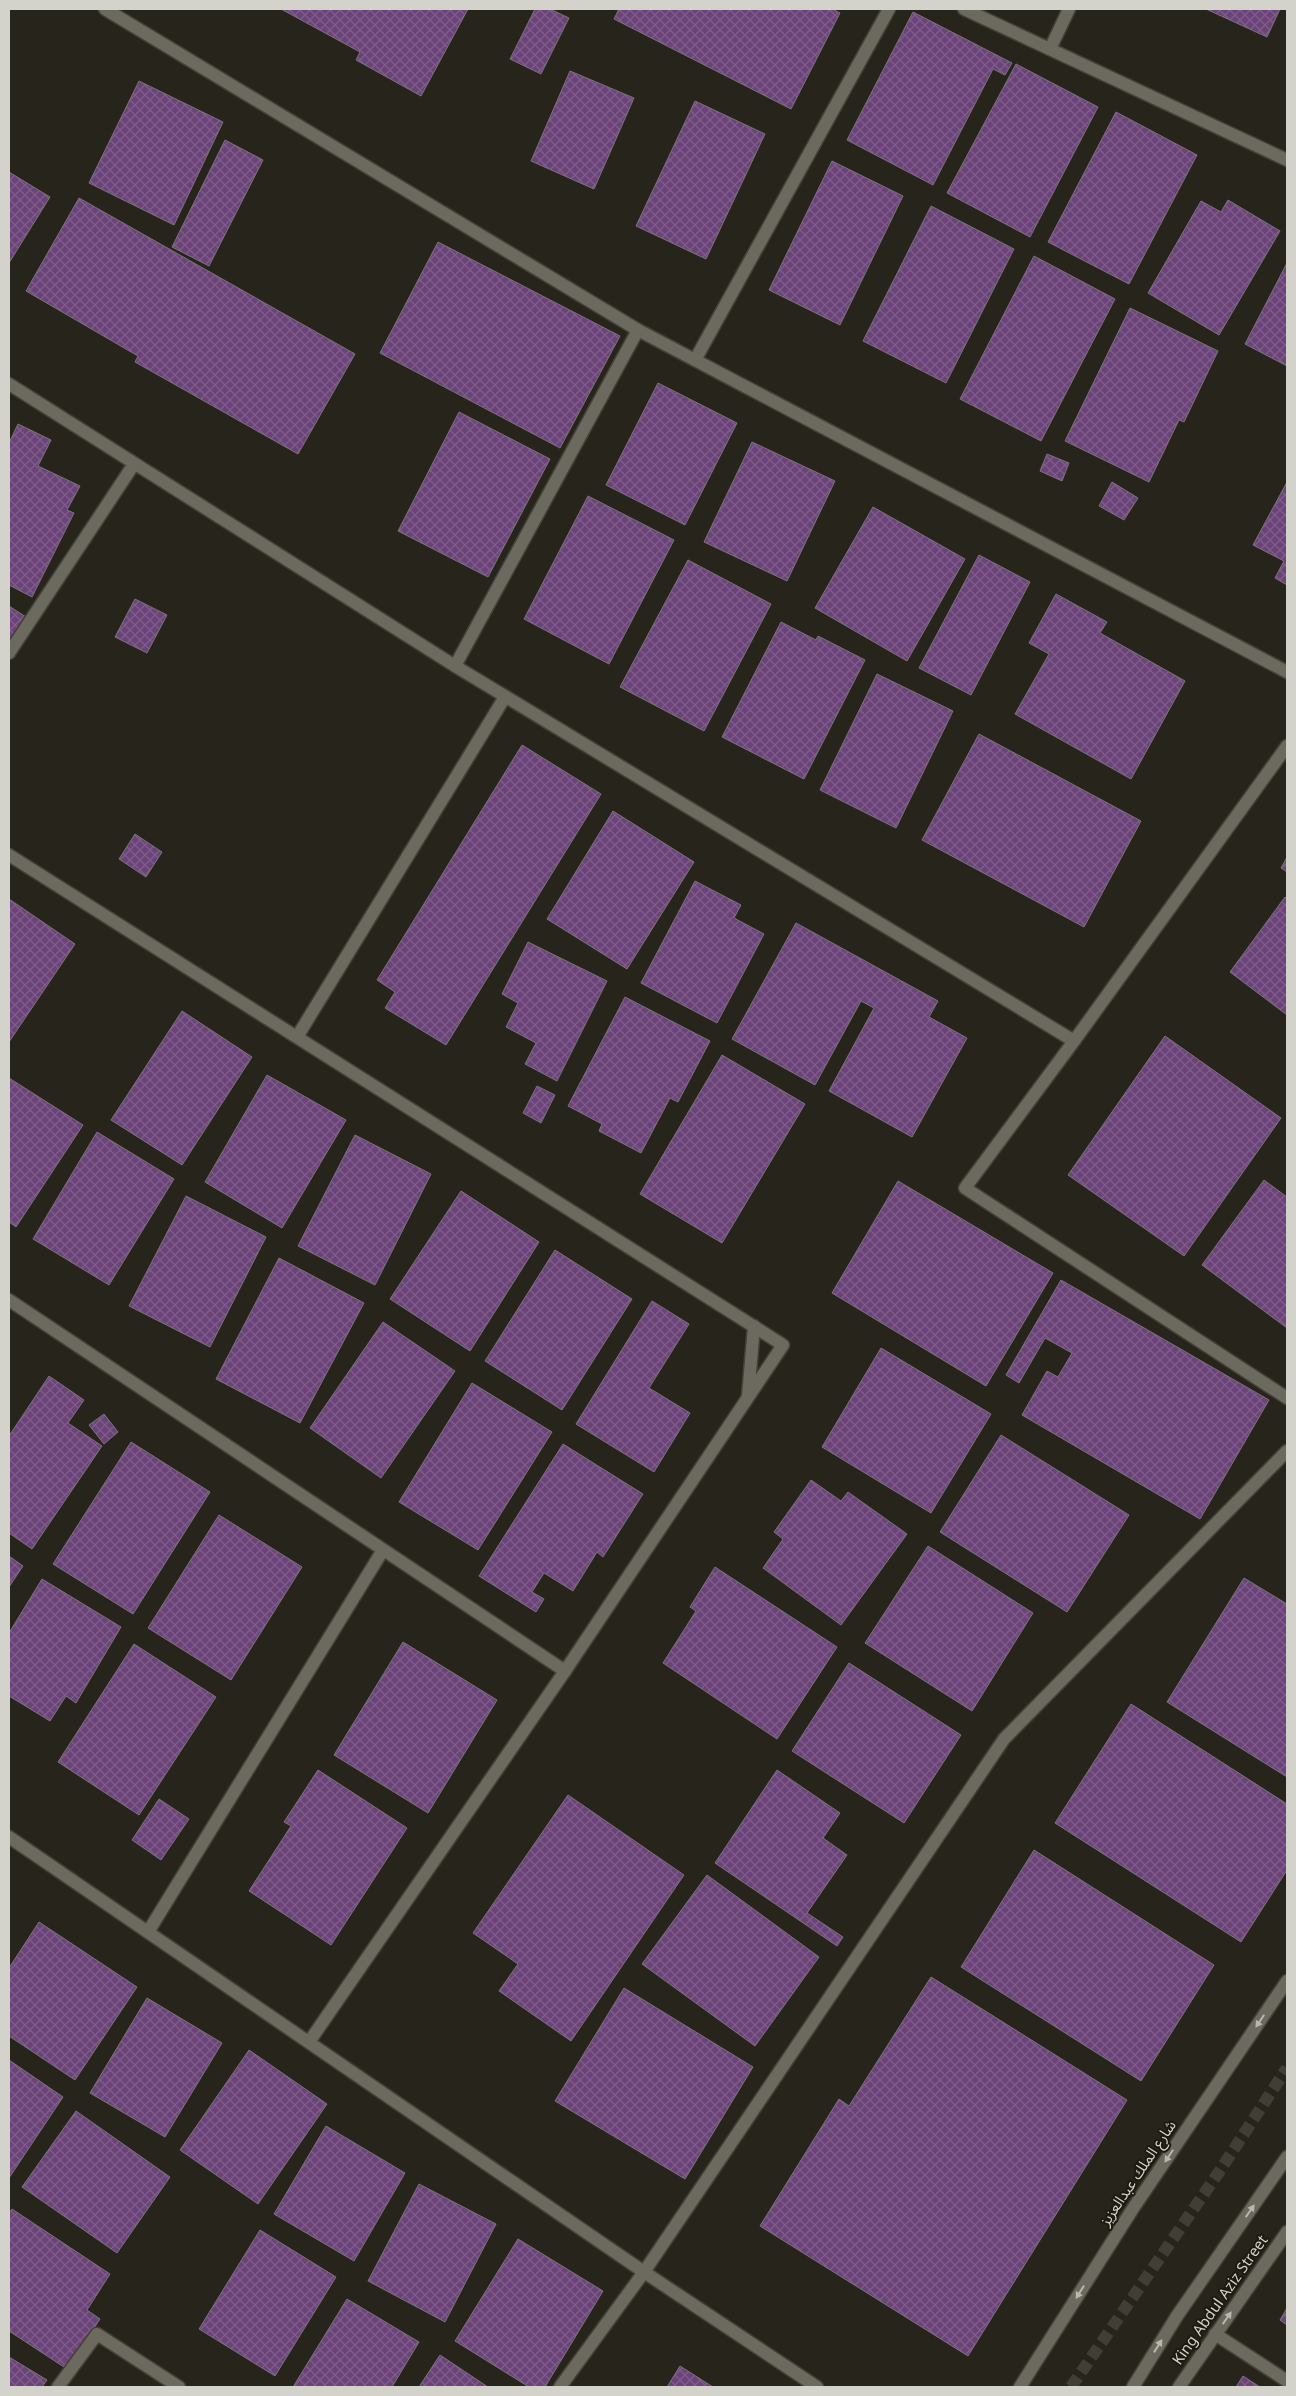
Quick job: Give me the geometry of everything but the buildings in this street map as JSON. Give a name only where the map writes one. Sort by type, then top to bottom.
[{"type":"street","points":[[105,9],[638,330],[1287,672]]},
{"type":"street","points":[[694,360],[889,9]]},
{"type":"street","points":[[964,9],[1287,160]]},
{"type":"street","points":[[1050,49],[1069,9]]},
{"type":"street","points":[[455,666],[638,330]]},
{"type":"street","points":[[9,384],[455,666],[1074,1041]]},
{"type":"street","points":[[9,653],[134,464]]},
{"type":"street","points":[[297,1037],[505,696]]},
{"type":"street","points":[[1287,746],[1074,1041],[965,1188],[1287,1398]]},
{"type":"street","points":[[9,855],[784,1345],[565,1671],[309,2042]]},
{"type":"street","points":[[9,1300],[565,1671]]},
{"type":"street","points":[[748,1398],[754,1326]]},
{"type":"street","points":[[560,2387],[644,2272],[1004,1739],[1287,1451]]},
{"type":"street","points":[[148,1932],[383,1550]]},
{"type":"street","points":[[9,1837],[644,2272],[817,2387]]},
{"type":"street","name":"شارع الملك عبدالعزيز","points":[[1020,2387],[1132,2210],[1287,1981]]},
{"type":"street","points":[[1133,2387],[1177,2316],[1287,2157]]},
{"type":"street","name":"King Abdul Aziz Street","points":[[1180,2387],[1287,2232]]},
{"type":"street","points":[[58,2387],[97,2334],[179,2387]]},
{"type":"street","points":[[1215,2334],[1287,2381]]},
{"type":"tunnel","points":[[1071,2387],[1219,2172],[1287,2068]]}]
